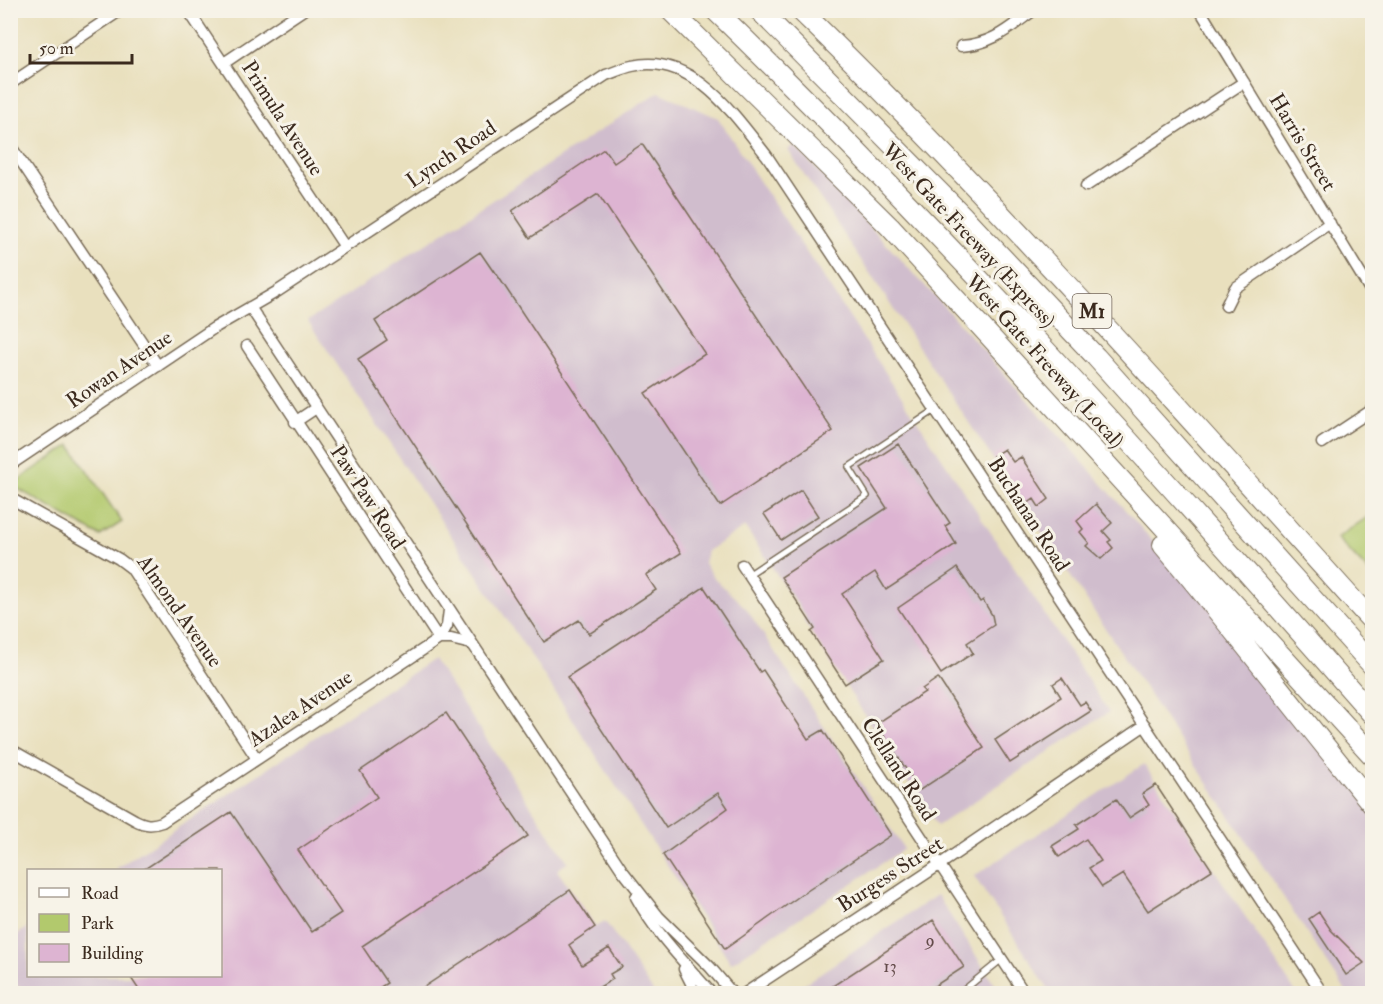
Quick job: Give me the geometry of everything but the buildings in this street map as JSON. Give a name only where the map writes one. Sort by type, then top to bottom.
[{"type":"highway","name":"West Gate Freeway (Local)","points":[[670,10],[890,227],[1372,755]]},
{"type":"highway","name":"West Gate Freeway (Express)","points":[[715,10],[950,247],[1219,540],[1372,714]]},
{"type":"highway","name":"West Gate Freeway (Express)","points":[[759,10],[963,216],[1089,349],[1372,665]]},
{"type":"highway","name":"M1","points":[[800,10],[911,120],[1068,285],[1372,621]]},
{"type":"highway","points":[[951,292],[1246,643],[1313,732],[1372,804]]},
{"type":"street","points":[[10,84],[121,10]]},
{"type":"street","name":"Primula Avenue","points":[[188,10],[345,248]]},
{"type":"street","points":[[224,63],[303,10]]},
{"type":"street","points":[[961,45],[978,45],[991,40],[1034,10]]},
{"type":"street","name":"Harris Street","points":[[1200,10],[1372,293]]},
{"type":"street","name":"Lynch Road","points":[[250,307],[345,248],[606,75],[646,64],[683,72]]},
{"type":"street","name":"Buchanan Road","points":[[683,72],[701,83],[717,97],[767,156],[1323,993]]},
{"type":"street","points":[[1086,186],[1244,82]]},
{"type":"street","points":[[10,145],[158,366]]},
{"type":"street","points":[[1226,306],[1235,288],[1330,223]]},
{"type":"street","name":"Rowan Avenue","points":[[10,465],[250,307]]},
{"type":"street","name":"Paw Paw Road","points":[[250,307],[622,870],[659,917],[733,993]]},
{"type":"street","name":"Paw Paw Road","points":[[247,346],[438,639]]},
{"type":"street","points":[[295,422],[316,408]]},
{"type":"street","points":[[1322,443],[1372,410]]},
{"type":"street","name":"Almond Avenue","points":[[10,498],[119,558],[130,568],[257,759]]},
{"type":"street","name":"Clelland Road","points":[[745,570],[1024,993]]},
{"type":"street","points":[[438,639],[448,623],[448,609]]},
{"type":"street","points":[[438,639],[451,639],[471,644]]},
{"type":"street","name":"Azalea Avenue","points":[[10,749],[135,820],[153,825],[162,822],[438,639]]},
{"type":"street","name":"Burgess Street","points":[[744,993],[939,865],[1145,725]]},
{"type":"street","name":"Paw Paw Road","points":[[622,870],[648,918],[668,947],[712,993]]},
{"type":"street","points":[[668,947],[688,977],[694,993]]},
{"type":"lane","points":[[745,570],[867,496],[849,467],[937,409]]},
{"type":"lane","points":[[959,993],[1002,959]]},
{"type":"shaded area","points":[[659,92],[718,118],[1109,712],[937,826],[803,620],[806,618],[745,527],[707,551],[704,563],[715,579],[746,608],[904,849],[731,963],[541,671],[308,321]]},
{"type":"shaded area","points":[[794,145],[941,303],[1120,504],[1216,613],[1372,799],[1372,993],[1347,993],[788,150]]},
{"type":"shaded area","points":[[433,659],[568,862],[557,870],[596,927],[605,921],[654,993],[30,994],[11,982],[11,939],[27,928],[27,977],[222,977],[222,869],[116,869]]},
{"type":"shaded area","points":[[1144,764],[1296,993],[1051,993],[974,876]]},
{"type":"shaded area","points":[[937,895],[1000,993],[789,994]]},
{"type":"green space","points":[[70,445],[122,522],[100,536],[11,485]]},
{"type":"green space","points":[[1372,514],[1372,575],[1337,538]]}]
